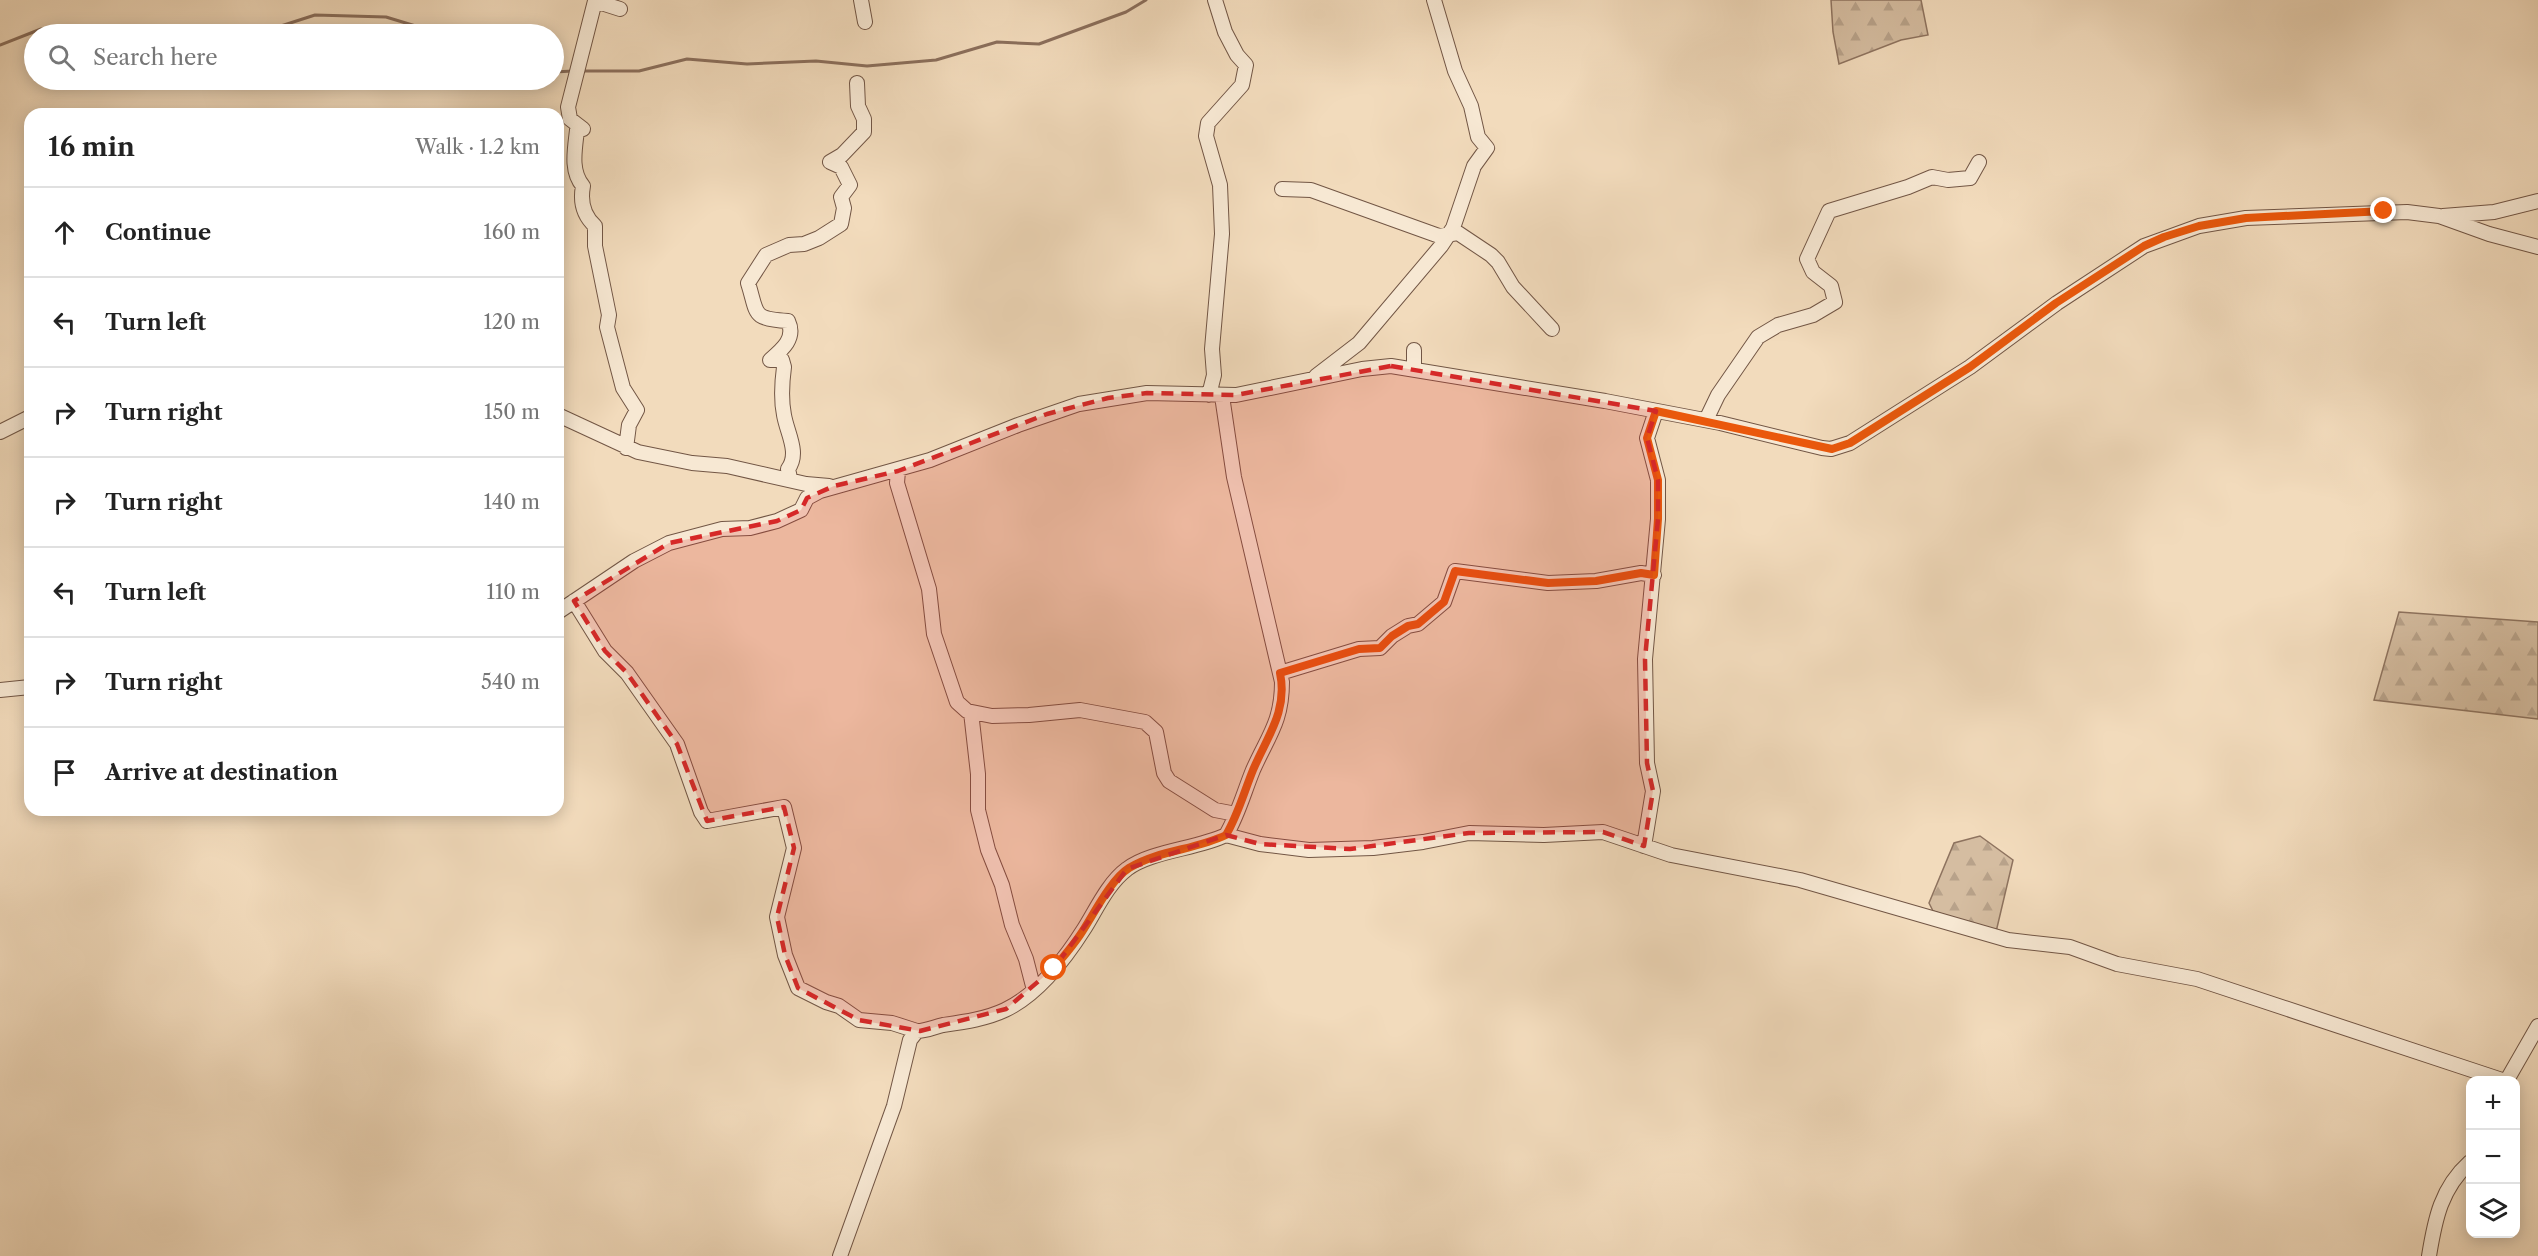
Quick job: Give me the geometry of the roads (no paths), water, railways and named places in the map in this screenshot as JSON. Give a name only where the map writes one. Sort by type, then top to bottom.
[{"type":"street","points":[[861,0],[866,22]]},
{"type":"street","points":[[1215,0],[1225,32],[1237,55],[1246,66],[1242,85],[1208,123],[1206,136],[1220,185],[1222,234],[1212,349],[1216,396],[1280,673],[1282,699],[1278,721],[1226,835]]},
{"type":"street","points":[[1312,379],[1359,343],[1450,233],[1474,166],[1487,148],[1478,137],[1472,106],[1455,71],[1434,0]]},
{"type":"street","points":[[620,9],[595,1],[579,56],[568,107],[570,119],[583,129],[577,130],[574,165],[577,179],[583,186],[581,195],[585,218],[596,226],[595,246],[609,315],[606,327],[623,388],[637,410],[629,425],[626,448]]},
{"type":"street","points":[[790,478],[788,469],[794,462],[794,453],[784,416],[784,367],[782,360],[770,360],[790,340],[792,330],[788,321],[761,317],[754,309],[748,283],[766,255],[789,245],[804,244],[819,238],[841,224],[844,208],[841,197],[850,185],[841,167],[830,162],[842,155],[864,132],[864,118],[858,106],[857,83]]},
{"type":"street","points":[[1706,420],[1718,395],[1758,337],[1778,325],[1813,315],[1835,302],[1831,286],[1813,272],[1807,259],[1829,211],[1908,187],[1932,177],[1948,180],[1970,178],[1979,162]]},
{"type":"street","points":[[1282,189],[1311,190],[1434,235],[1450,233],[1463,235],[1498,262],[1514,287],[1552,329]]},
{"type":"street","points":[[564,608],[655,548],[682,538],[722,529],[750,528],[777,521],[801,510],[807,498],[834,486],[898,471],[1018,424],[1079,404],[1147,393],[1216,396],[1268,390],[1378,367],[1414,369],[1706,420],[1832,449],[1850,443],[1970,367],[2056,303],[2144,246],[2164,237],[2199,226],[2246,218],[2384,211],[2439,216],[2494,212],[2538,201]]},
{"type":"street","points":[[2439,216],[2489,234],[2538,247]]},
{"type":"street","points":[[1414,350],[1414,369]]},
{"type":"street","points":[[1644,846],[1653,791],[1647,763],[1644,690],[1658,519],[1658,480],[1647,438],[1656,411]]},
{"type":"street","points":[[564,418],[594,430],[626,448],[692,463],[727,466],[790,478],[806,484],[834,486]]},
{"type":"street","points":[[0,432],[24,420]]},
{"type":"street","points":[[898,471],[897,483],[932,601],[934,634],[957,702],[971,712],[992,717],[1080,710],[1145,722],[1156,732],[1164,773],[1169,781],[1215,810],[1236,814]]},
{"type":"street","points":[[1280,673],[1359,649],[1380,648],[1400,631],[1418,624],[1444,602],[1455,571],[1548,583],[1596,581],[1641,573],[1654,575]]},
{"type":"street","points":[[574,601],[605,651],[627,673],[677,744],[701,812],[707,821],[784,807],[794,849],[777,916],[785,955],[798,988],[839,1006],[859,1020],[892,1023],[917,1031],[984,1018],[1006,1010],[1034,990],[1078,938],[1113,885],[1127,869],[1143,861],[1203,845],[1226,835],[1260,844],[1309,850],[1373,848],[1423,842],[1469,832],[1544,835],[1603,832],[1644,846],[1738,870],[1800,880],[2008,940],[2070,947],[2117,964],[2197,979],[2490,1076]]},
{"type":"street","points":[[0,690],[24,688]]},
{"type":"street","points":[[971,712],[978,774],[978,810],[988,850],[1002,885],[1012,925],[1026,959],[1034,990]]},
{"type":"street","points":[[2509,1076],[2538,1026]]},
{"type":"street","points":[[840,1256],[894,1106],[910,1040],[917,1031]]},
{"type":"street","points":[[2429,1256],[2438,1209],[2444,1194],[2466,1166]]},
{"type":"waterway","points":[[583,71],[639,71],[687,59],[747,64],[816,61],[867,66],[936,60],[997,42],[1039,44],[1126,12],[1146,0]]},
{"type":"waterway","points":[[287,24],[315,15],[386,17],[409,24]]},
{"type":"waterway","points":[[0,45],[24,36]]},
{"type":"waterway","points":[[564,71],[573,71]]}]
